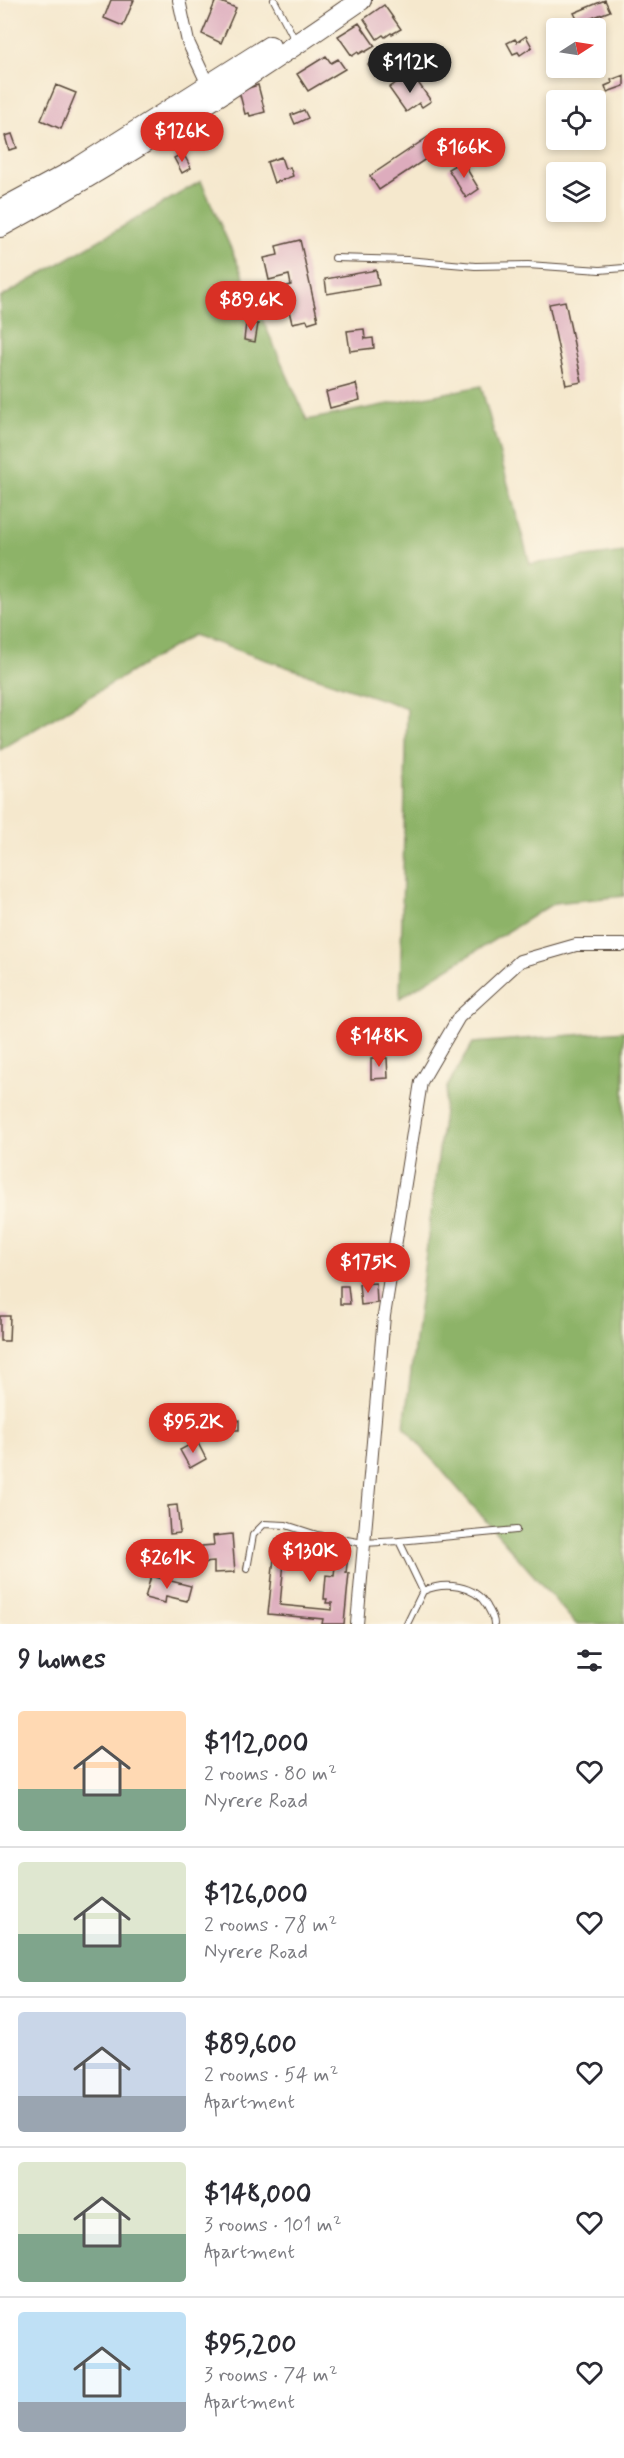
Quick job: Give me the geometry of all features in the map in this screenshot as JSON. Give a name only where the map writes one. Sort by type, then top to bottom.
[{"type":"main road","points":[[293,38],[341,0]]},
{"type":"main road","points":[[0,227],[84,181],[293,38],[361,0]]},
{"type":"main road","points":[[0,210],[212,92]]},
{"type":"street","points":[[178,0],[188,42],[212,92]]},
{"type":"street","points":[[357,1624],[384,1316],[421,1082],[459,1017],[520,961],[576,945],[624,945]]},
{"type":"lane","points":[[274,0],[293,38]]},
{"type":"lane","points":[[335,258],[406,260],[475,266],[600,270],[624,268]]},
{"type":"lane","points":[[247,1569],[253,1535],[264,1524],[286,1525],[317,1535],[364,1543],[516,1530]]},
{"type":"lane","points":[[399,1540],[423,1591]]},
{"type":"lane","points":[[407,1624],[423,1591],[433,1586],[457,1586],[481,1595],[494,1619],[494,1624]]},
{"type":"green space","points":[[201,181],[307,420],[481,386],[530,564],[624,552],[624,896],[554,903],[400,998],[407,708],[193,635],[0,750],[0,298]]},
{"type":"green space","points":[[624,1031],[624,1624],[576,1624],[404,1427],[447,1087],[473,1043]]},
{"type":"building","points":[[111,0],[134,0],[123,26],[104,18]]},
{"type":"building","points":[[216,0],[236,8],[221,43],[202,34]]},
{"type":"building","points":[[605,0],[610,11],[592,18],[576,18],[574,13]]},
{"type":"building","points":[[384,5],[401,29],[377,39],[364,19]]},
{"type":"building","points":[[359,23],[375,46],[352,56],[338,36]]},
{"type":"building","points":[[526,36],[532,47],[520,55],[518,52],[513,54],[507,43],[515,39],[517,42]]},
{"type":"building","points":[[393,48],[400,59],[375,76],[368,64]]},
{"type":"building","points":[[326,56],[331,63],[338,59],[345,69],[308,91],[297,74]]},
{"type":"building","points":[[624,75],[624,86],[607,92],[605,86],[612,83],[611,80]]},
{"type":"building","points":[[403,78],[407,84],[415,78],[431,101],[422,107],[419,103],[406,112],[389,88]]},
{"type":"building","points":[[56,85],[76,93],[61,129],[41,120]]},
{"type":"building","points":[[258,85],[265,112],[250,116],[249,113],[245,114],[239,91]]},
{"type":"building","points":[[304,110],[308,118],[295,124],[291,115]]},
{"type":"building","points":[[12,134],[17,148],[9,150],[5,136]]},
{"type":"building","points":[[428,137],[438,151],[379,190],[370,176]]},
{"type":"building","points":[[183,153],[191,168],[182,173],[174,158]]},
{"type":"building","points":[[281,157],[285,169],[290,167],[293,176],[274,183],[267,162]]},
{"type":"building","points":[[462,161],[479,189],[466,198],[448,169]]},
{"type":"building","points":[[300,240],[318,320],[308,323],[307,320],[292,323],[283,287],[291,285],[289,275],[269,280],[264,258],[278,255],[276,246]]},
{"type":"building","points":[[376,270],[379,285],[327,294],[325,279]]},
{"type":"building","points":[[565,301],[582,382],[566,385],[549,304]]},
{"type":"building","points":[[246,323],[258,324],[255,342],[244,340]]},
{"type":"building","points":[[364,329],[365,339],[373,338],[374,348],[350,351],[347,331]]},
{"type":"building","points":[[356,384],[360,400],[330,408],[326,392]]},
{"type":"building","points":[[371,1058],[387,1058],[388,1078],[371,1079]]},
{"type":"building","points":[[376,1283],[377,1303],[361,1305],[359,1284]]},
{"type":"building","points":[[340,1286],[348,1286],[350,1304],[340,1304]]},
{"type":"building","points":[[0,1316],[10,1316],[9,1341],[0,1341]]},
{"type":"building","points":[[228,1420],[239,1420],[239,1430],[229,1430]]},
{"type":"building","points":[[197,1441],[206,1459],[190,1468],[180,1450]]},
{"type":"building","points":[[177,1505],[180,1533],[170,1534],[168,1506]]},
{"type":"building","points":[[232,1534],[235,1572],[214,1573],[214,1562],[203,1563],[202,1546],[214,1545],[213,1536]]},
{"type":"building","points":[[276,1539],[287,1541],[286,1550],[297,1552],[298,1545],[308,1546],[308,1553],[325,1554],[326,1542],[346,1542],[344,1556],[348,1556],[346,1573],[349,1573],[344,1624],[322,1624],[323,1619],[268,1614]],"holes":[[[284,1562],[335,1566],[334,1576],[326,1575],[324,1599],[327,1599],[326,1603],[332,1603],[332,1610],[280,1605]]]},
{"type":"building","points":[[151,1576],[191,1586],[187,1601],[166,1596],[165,1603],[145,1598]]}]
